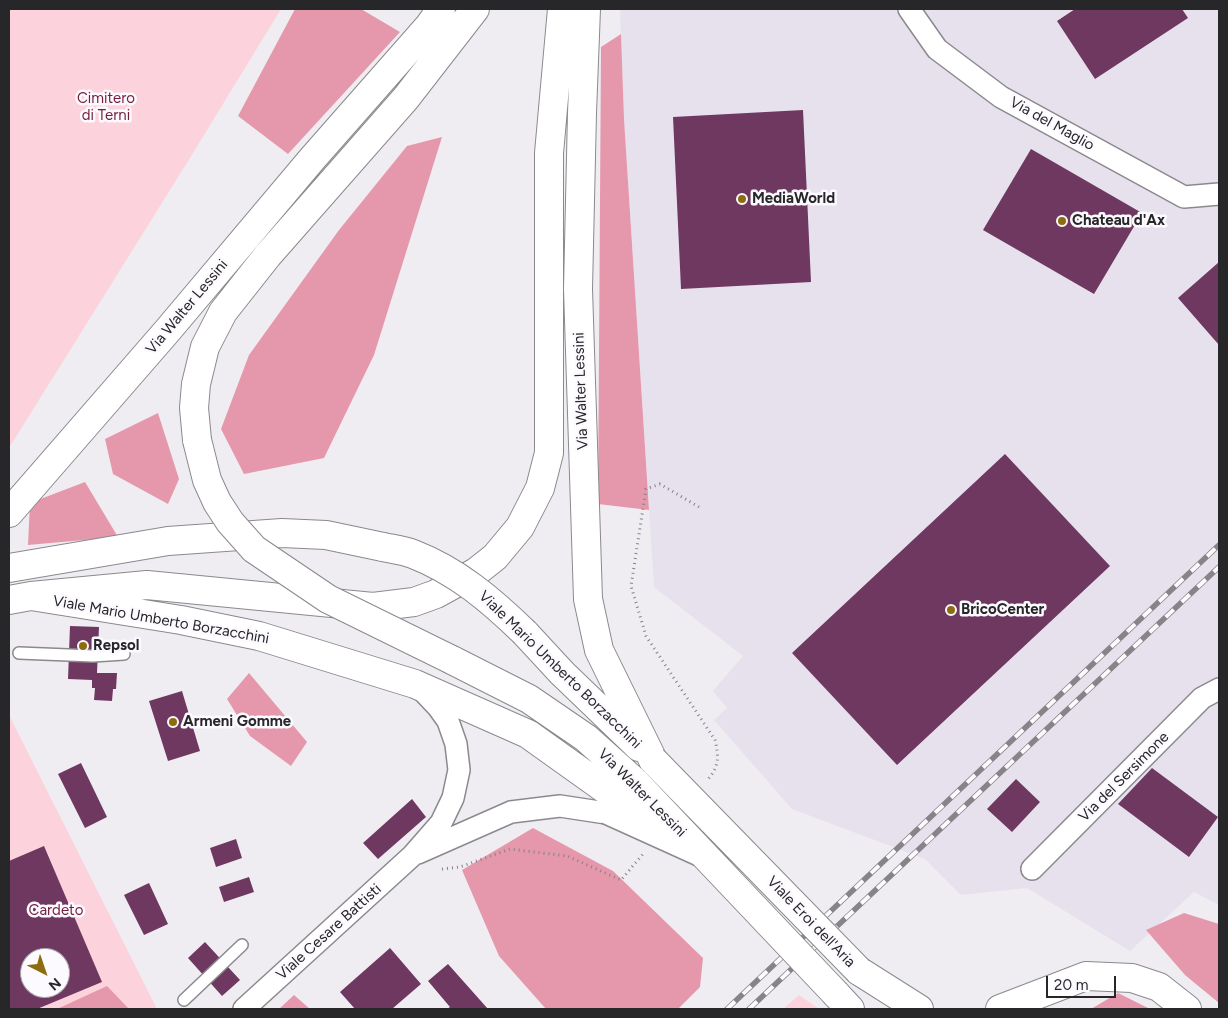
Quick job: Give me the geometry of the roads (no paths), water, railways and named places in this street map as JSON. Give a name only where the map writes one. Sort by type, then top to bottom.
[{"type":"main road","name":"Via Walter Lessini","points":[[9,513],[168,330],[312,159],[429,26],[441,9]]},
{"type":"main road","name":"Via Walter Lessini","points":[[474,9],[406,98],[268,255],[223,312],[205,347],[196,384],[194,408],[197,440],[207,480],[217,502],[230,522],[254,549],[328,599],[529,699],[586,738],[620,798]]},
{"type":"main road","name":"Via Walter Lessini","points":[[20,598],[147,585],[373,607],[414,602],[436,594],[476,572],[495,557],[520,527],[540,488],[549,453],[549,153],[562,9]]},
{"type":"main road","name":"Via Walter Lessini","points":[[586,9],[578,289],[588,599],[599,650],[653,760]]},
{"type":"main road","name":"Viale Mario Umberto Borzacchini","points":[[9,568],[168,541],[282,533],[326,535],[411,553],[470,584],[498,607],[525,633],[562,674],[653,760],[729,837]]},
{"type":"main road","name":"Viale Mario Umberto Borzacchini","points":[[20,598],[181,620],[260,636],[415,684],[528,734],[707,859]]},
{"type":"main road","name":"Viale Eroi dell'Aria","points":[[729,837],[859,971],[892,1009]]},
{"type":"main road","name":"Viale Eroi dell'Aria","points":[[707,859],[843,1004]]},
{"type":"main road","points":[[859,971],[920,1009]]},
{"type":"main road","points":[[1000,1009],[1086,976],[1132,978],[1159,987],[1187,1009]]},
{"type":"main road","points":[[1046,1009],[1069,983]]},
{"type":"street","name":"Via del Maglio","points":[[909,9],[936,49],[1001,97],[1184,197],[1219,194]]},
{"type":"street","name":"Viale Cesare Battisti","points":[[244,1009],[413,855],[441,824],[453,798],[459,770],[456,744],[448,721],[438,707],[415,684]]},
{"type":"street","name":"Via del Sersimone","points":[[1032,869],[1202,698],[1219,689]]},
{"type":"street","name":"Viale Cesare Battisti","points":[[413,855],[511,812],[620,798]]},
{"type":"lane","points":[[18,653],[93,656],[124,654]]},
{"type":"lane","points":[[184,1000],[242,945]]},
{"type":"railway","points":[[727,1009],[1219,545]]},
{"type":"railway","points":[[749,1009],[1219,567]]},
{"type":"place","name":"MediaWorld","points":[[742,199]]},
{"type":"place","name":"Chateau d'Ax","points":[[1062,221]]},
{"type":"place","name":"BricoCenter","points":[[951,610]]},
{"type":"place","name":"Repsol","points":[[83,646]]},
{"type":"place","name":"Armeni Gomme","points":[[173,722]]},
{"type":"park label","name":"Cimitero di Terni","points":[[106,108]]},
{"type":"park label","name":"Cardeto","points":[[56,911]]}]
